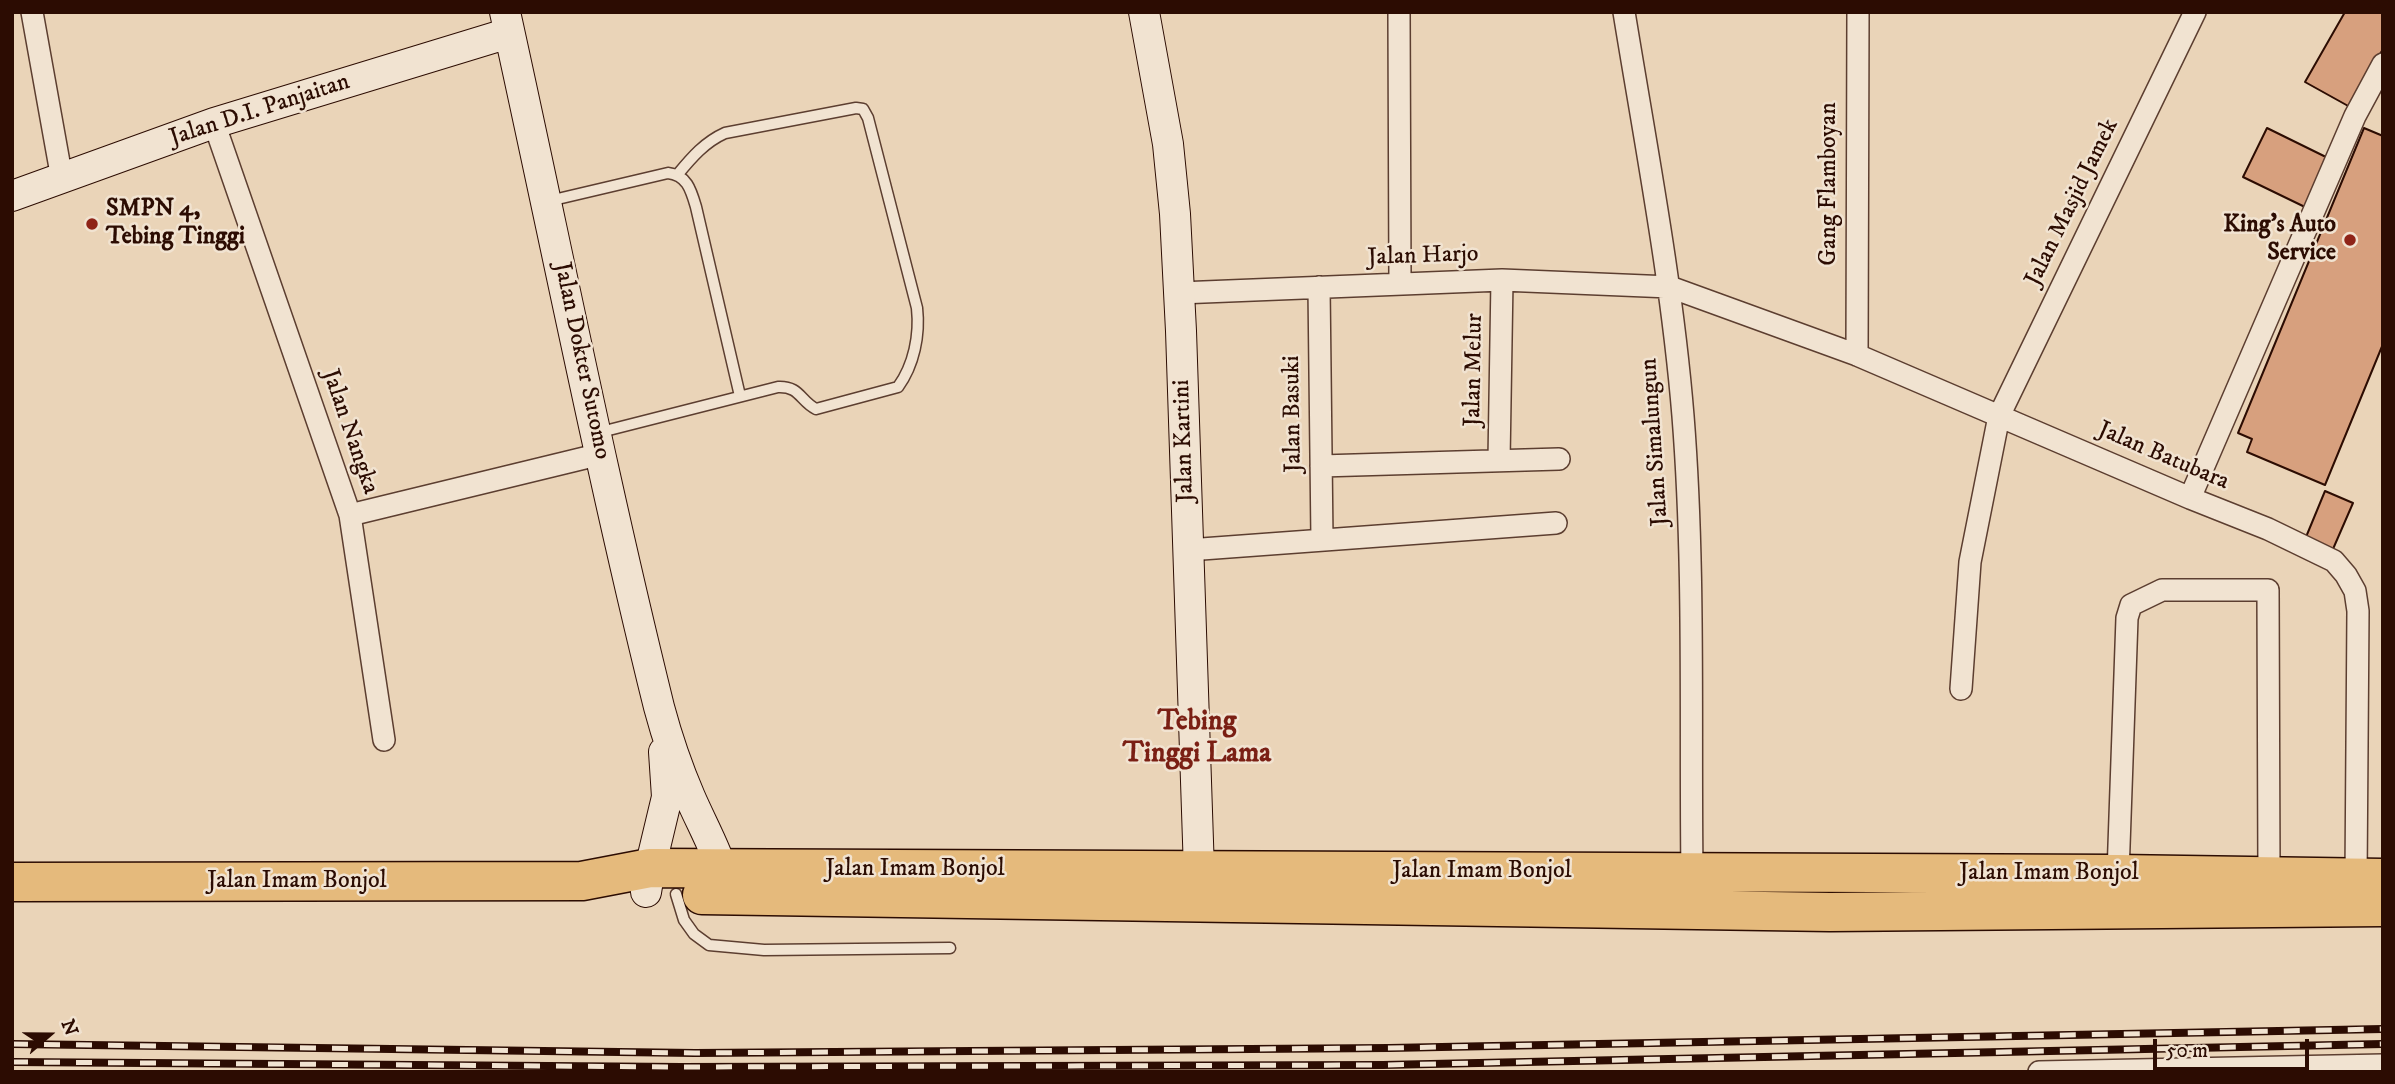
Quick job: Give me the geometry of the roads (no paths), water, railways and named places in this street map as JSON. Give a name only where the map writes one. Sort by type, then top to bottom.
[{"type":"highway","name":"Jalan Imam Bonjol","points":[[1199,887],[1692,873],[2118,874],[2369,878]]},
{"type":"highway","name":"Jalan Imam Bonjol","points":[[12,882],[582,881],[634,892],[657,885],[725,882],[1199,887],[1830,912],[2383,907]]},
{"type":"street","points":[[32,12],[62,179]]},
{"type":"street","name":"Jalan Kartini","points":[[1144,12],[1168,144],[1175,214],[1199,887]]},
{"type":"street","points":[[1399,12],[1400,284]]},
{"type":"street","name":"Jalan Simalungun","points":[[1624,12],[1670,287],[1683,416],[1689,516],[1692,873]]},
{"type":"street","name":"Gang Flamboyan","points":[[1857,355],[1858,12]]},
{"type":"street","name":"Jalan Masjid Jamek","points":[[1961,689],[1970,562],[1999,416],[2195,12]]},
{"type":"street","name":"Jalan D.I. Panjaitan","points":[[12,196],[214,123],[507,23]]},
{"type":"street","name":"Jalan Dokter Sutomo","points":[[507,23],[660,710],[690,796],[725,882]]},
{"type":"street","points":[[2190,498],[2355,116],[2383,65]]},
{"type":"street","name":"Jalan Nangka","points":[[214,123],[350,515],[599,443]]},
{"type":"street","name":"Jalan Harjo","points":[[1179,293],[1502,280],[1670,287]]},
{"type":"street","name":"Jalan Melur","points":[[1499,460],[1502,280]]},
{"type":"street","name":"Jalan Basuki","points":[[1319,287],[1322,540]]},
{"type":"street","name":"Jalan Batubara","points":[[1670,287],[1857,355],[2268,529],[2334,561],[2355,592],[2358,611],[2369,878]]},
{"type":"street","points":[[1321,466],[1559,459]]},
{"type":"street","points":[[350,515],[384,740]]},
{"type":"street","points":[[1188,550],[1556,523]]},
{"type":"street","points":[[2118,874],[2127,618],[2131,605],[2162,590],[2268,590],[2269,876]]},
{"type":"street","name":"Jalan Dokter Sutomo","points":[[657,885],[667,797],[660,710]]},
{"type":"street","points":[[2039,1072],[2383,1065]]},
{"type":"lane","points":[[599,443],[740,396],[778,387],[789,387],[816,409],[898,387],[904,379],[918,340],[917,308],[868,118],[863,109],[856,108],[725,132],[695,153],[678,174]]},
{"type":"lane","points":[[546,202],[668,173],[678,174],[690,186],[696,206],[740,396]]},
{"type":"lane","points":[[657,885],[694,934],[709,945],[764,950],[950,948]]},
{"type":"railway","points":[[12,1044],[695,1053],[1389,1048],[2383,1029]]},
{"type":"railway","points":[[12,1062],[682,1067],[1383,1065],[2383,1044]]},
{"type":"place","name":"SMPN 4, Tebing Tinggi","points":[[92,224]]},
{"type":"place","name":"King's Auto Service","points":[[2350,240]]},
{"type":"district","name":"Tebing Tinggi Lama","points":[[1197,739]]}]
